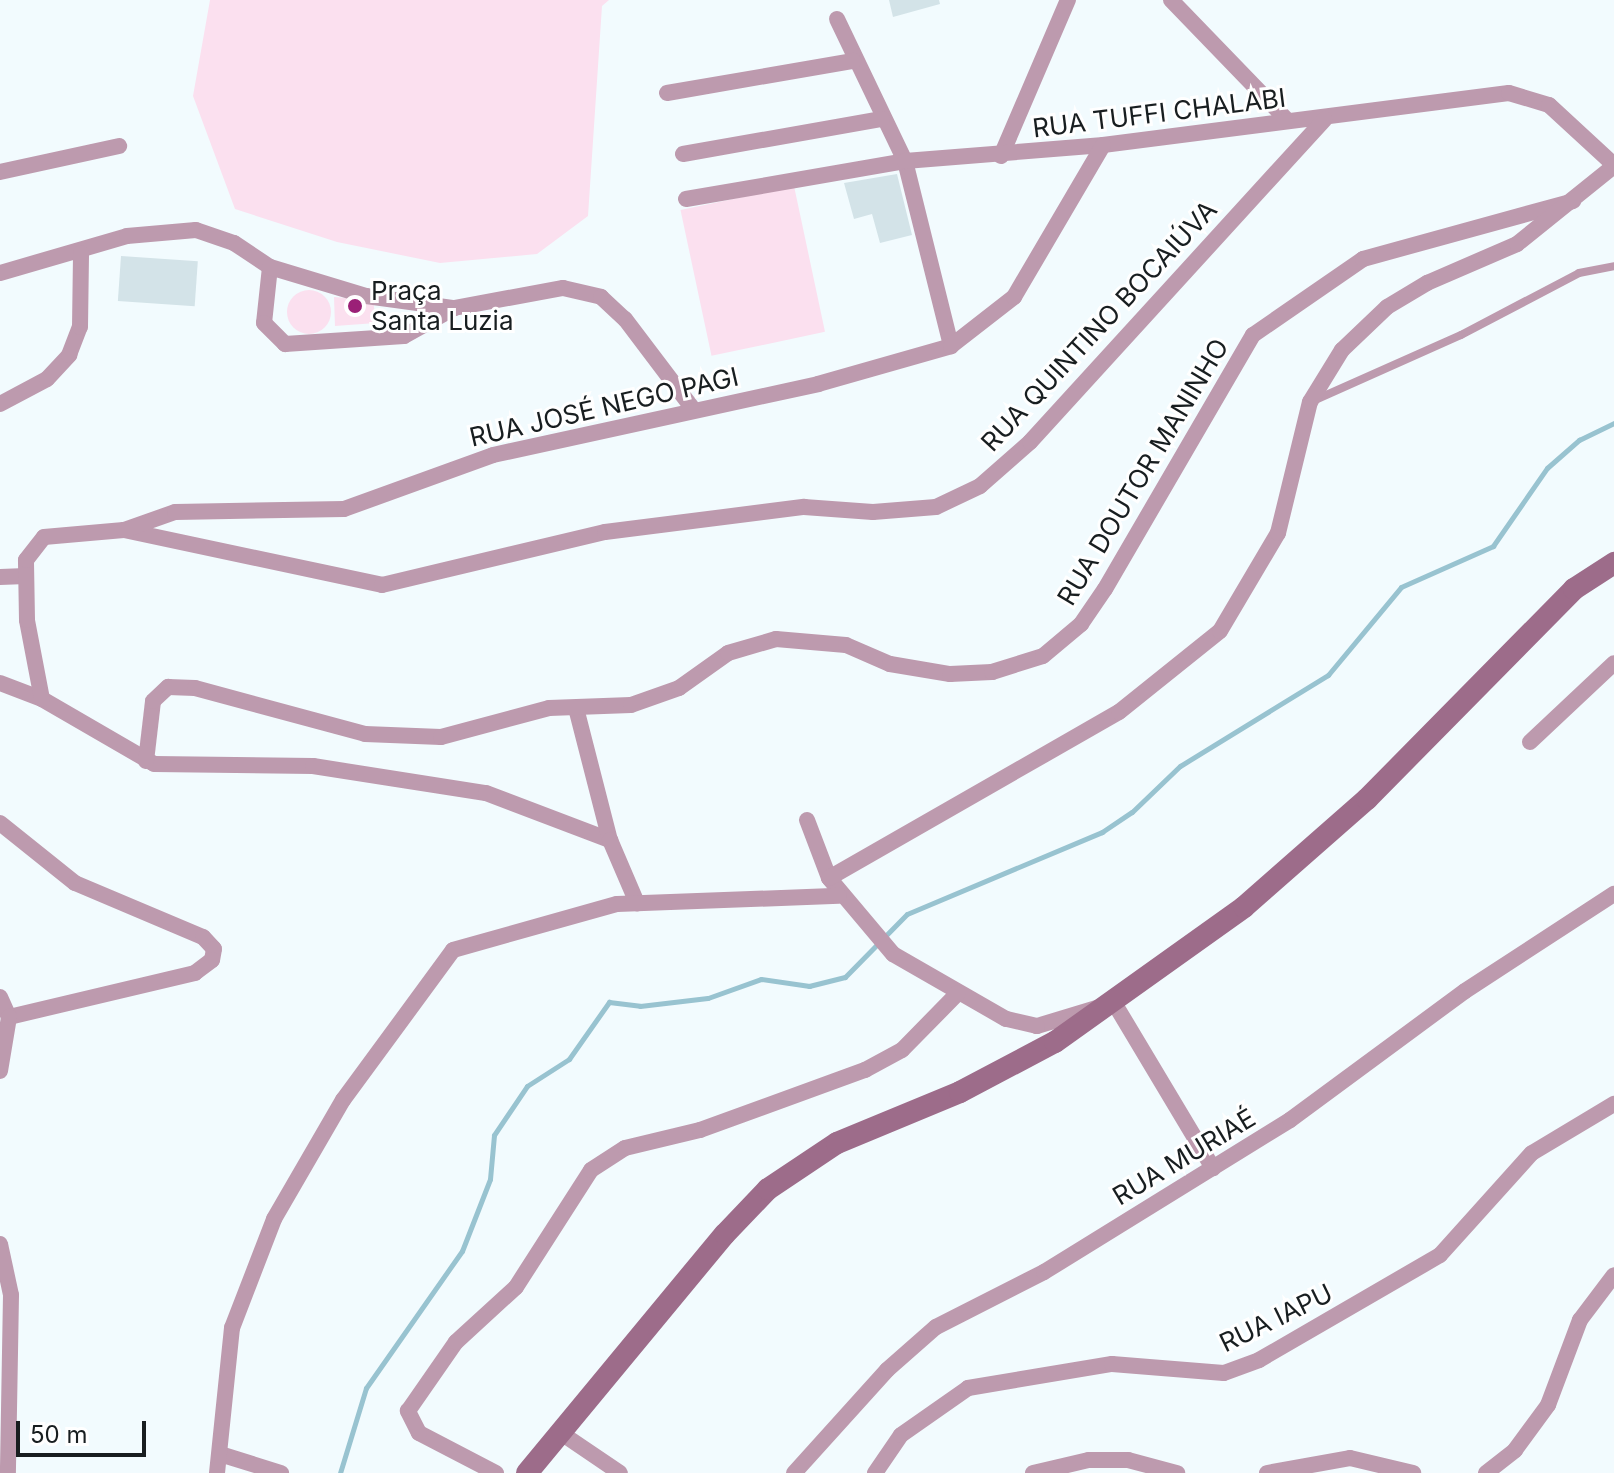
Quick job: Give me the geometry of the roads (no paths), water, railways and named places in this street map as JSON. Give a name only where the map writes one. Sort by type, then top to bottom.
[{"type":"street","points":[[1001,156],[1068,0]]},
{"type":"street","points":[[1171,0],[1288,121]]},
{"type":"street","points":[[837,19],[853,61],[905,161],[951,346]]},
{"type":"street","points":[[667,93],[853,61]]},
{"type":"street","name":"RUA TUFFI CHALABI","points":[[686,199],[905,161],[1001,156],[1103,145],[1325,119],[1509,93],[1530,96],[1549,105],[1614,166]]},
{"type":"street","points":[[683,154],[882,119]]},
{"type":"street","name":"RUA QUINTINO BOCAIÚVA","points":[[124,530],[382,585],[605,532],[804,507],[873,512],[936,507],[980,486],[1030,442],[1325,119]]},
{"type":"street","name":"RUA JOSÉ NEGO PAGI","points":[[42,699],[27,620],[26,576],[31,546],[44,537],[124,530],[175,512],[344,509],[493,455],[861,374],[951,346],[1014,297],[1103,145]]},
{"type":"street","points":[[0,172],[119,146]]},
{"type":"street","name":"RUA DOUTOR MANINHO","points":[[146,761],[153,701],[168,687],[195,688],[365,734],[441,737],[549,708],[643,701],[679,688],[728,653],[776,639],[846,645],[890,664],[950,674],[992,672],[1043,656],[1081,624],[1105,589],[1253,335],[1363,259],[1573,201],[1614,166]]},
{"type":"street","points":[[829,878],[1119,712],[1220,631],[1278,533],[1310,402],[1342,350],[1387,307],[1517,244],[1573,201]]},
{"type":"street","points":[[0,273],[81,253],[127,236],[196,230],[234,243],[270,267],[366,296],[454,308],[563,288],[601,297],[693,409]]},
{"type":"street","points":[[0,404],[47,379],[69,355],[80,327],[81,253]]},
{"type":"street","points":[[270,267],[264,323],[285,344],[404,336],[454,308]]},
{"type":"street","points":[[527,1473],[768,1189],[837,1143],[1004,1070],[1109,1004],[1277,878],[1367,799],[1574,589],[1614,563]]},
{"type":"street","points":[[0,577],[26,576]]},
{"type":"street","points":[[1530,742],[1614,663]]},
{"type":"street","points":[[0,683],[42,699],[146,761],[214,769],[313,766],[486,793],[610,840]]},
{"type":"street","points":[[576,708],[610,840],[637,903]]},
{"type":"street","points":[[807,820],[839,896],[893,954],[958,993],[1024,1026],[1109,1004]]},
{"type":"street","points":[[0,823],[75,883],[203,937],[214,949],[212,960],[195,973],[9,1017]]},
{"type":"street","name":"RUA MURIAÉ","points":[[794,1473],[887,1370],[936,1327],[1044,1272],[1213,1168],[1614,894]]},
{"type":"street","points":[[217,1473],[232,1328],[274,1219],[343,1100],[439,965],[453,950],[504,932],[637,903],[839,896]]},
{"type":"street","points":[[496,1473],[419,1433],[408,1411],[456,1342],[516,1287],[591,1170],[625,1148],[700,1130],[865,1070],[922,1034],[958,993]]},
{"type":"street","points":[[0,997],[9,1017],[0,1071]]},
{"type":"street","points":[[1109,1004],[1213,1168]]},
{"type":"street","name":"RUA IAPU","points":[[875,1473],[901,1435],[968,1388],[1112,1364],[1224,1373],[1259,1360],[1440,1255],[1532,1153],[1614,1104]]},
{"type":"street","points":[[0,1244],[11,1295],[8,1473]]},
{"type":"street","points":[[1486,1473],[1515,1450],[1548,1405],[1580,1320],[1614,1275]]},
{"type":"street","points":[[561,1433],[620,1473]]},
{"type":"street","points":[[220,1454],[281,1473]]},
{"type":"street","points":[[1267,1473],[1350,1458],[1413,1473]]},
{"type":"street","points":[[1033,1473],[1089,1460],[1128,1460],[1177,1473]]},
{"type":"lane","points":[[1310,402],[1461,335],[1579,273],[1614,266]]},
{"type":"waterway","points":[[340,1473],[366,1388],[462,1251],[490,1179],[494,1135],[527,1086],[569,1059],[609,1002],[640,1006],[708,998],[761,979],[809,986],[845,977],[907,914],[1102,832],[1132,812],[1180,766],[1328,675],[1401,587],[1493,546],[1547,468],[1579,440],[1614,423]]},
{"type":"place","name":"Praça Santa Luzia","points":[[355,306]]}]
